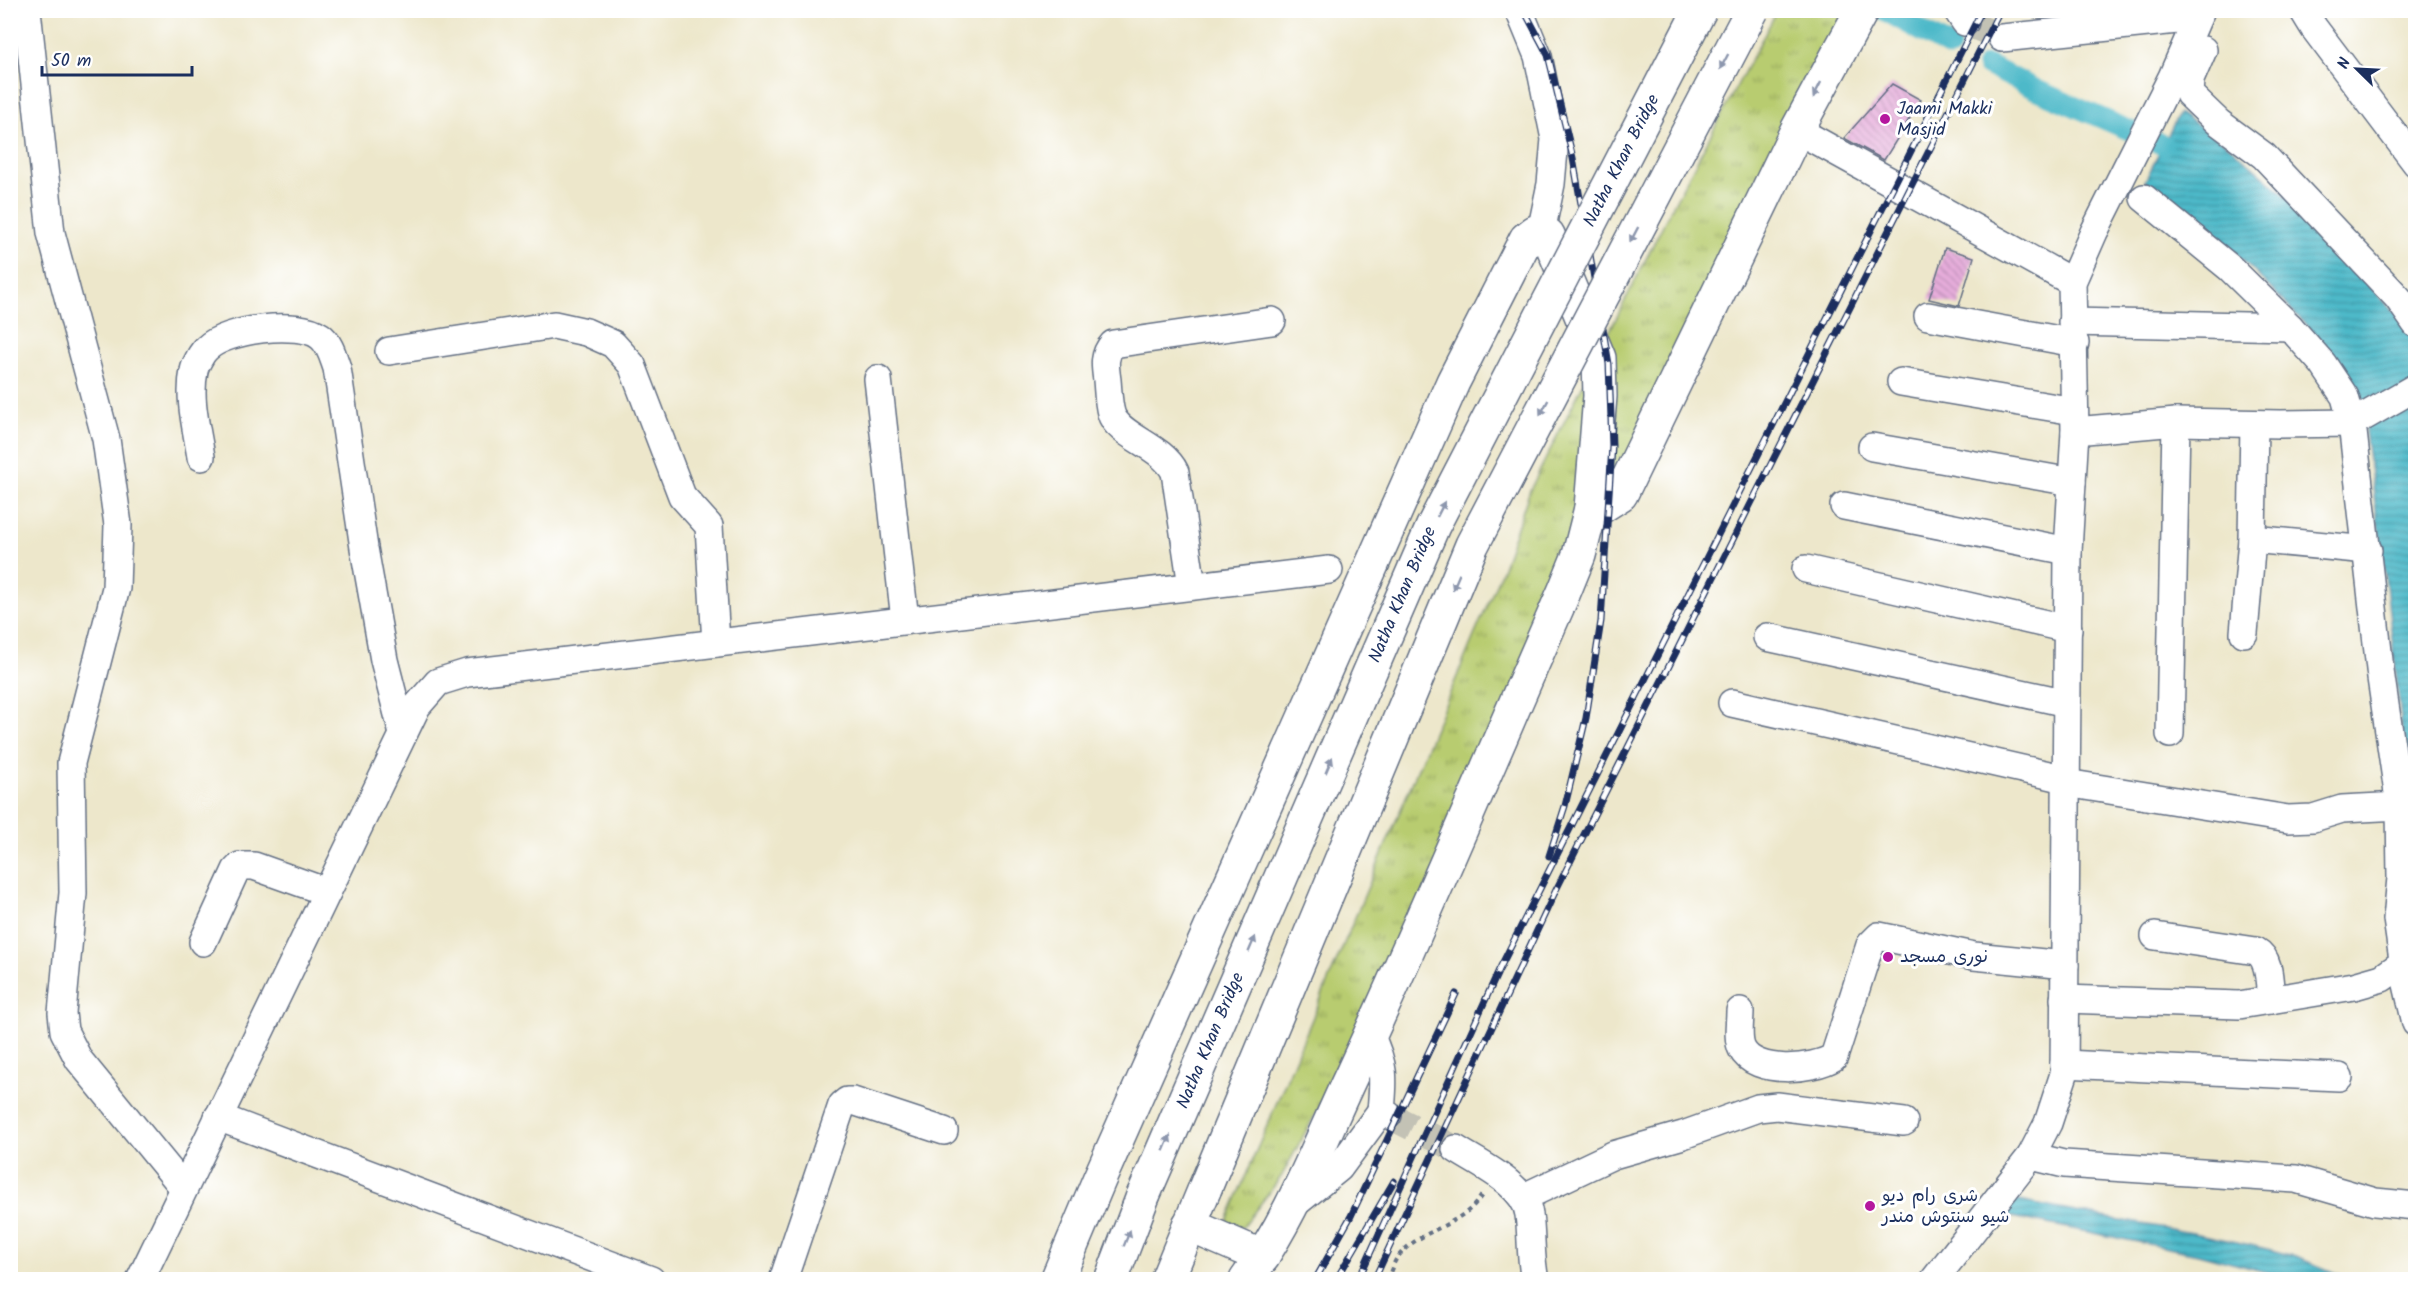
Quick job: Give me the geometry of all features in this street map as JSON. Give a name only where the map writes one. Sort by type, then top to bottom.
[{"type":"highway","name":"Natha Khan Bridge","points":[[1111,1280],[1143,1196],[1433,526],[1700,10]]},
{"type":"highway","points":[[1167,1280],[1472,545],[1752,10]]},
{"type":"highway","points":[[1591,508],[1599,508],[1621,494],[1797,130],[1862,10]]},
{"type":"highway","points":[[1097,1280],[1059,1274],[1453,382],[1526,239],[1535,232],[1541,232],[1548,235],[1599,358],[1600,396],[1591,508],[1579,555],[1370,1035],[1289,1209],[1254,1268],[1189,1226]]},
{"type":"street","points":[[27,10],[51,233],[106,439],[118,525],[116,588],[71,763],[73,893],[62,1013],[64,1031],[79,1060],[183,1187]]},
{"type":"street","points":[[1519,10],[1538,56],[1555,139],[1551,184],[1541,232]]},
{"type":"street","points":[[2303,10],[2313,28],[2415,164]]},
{"type":"street","points":[[2002,38],[2131,18],[2205,13]]},
{"type":"street","points":[[1934,1280],[2031,1156],[2048,1124],[2064,1074],[2068,551],[2075,421],[2072,282],[2094,232],[2205,13]]},
{"type":"street","points":[[2205,13],[2189,94],[2218,122],[2264,156],[2398,298],[2415,324]]},
{"type":"street","points":[[1797,130],[2072,282]]},
{"type":"street","points":[[2144,198],[2230,268],[2290,327],[2323,364],[2345,397],[2353,423],[2381,678],[2400,806],[2401,878],[2397,919],[2415,1023]]},
{"type":"street","points":[[1928,316],[2073,333],[2290,327]]},
{"type":"street","points":[[1192,586],[1175,472],[1169,461],[1118,425],[1111,414],[1105,359],[1107,350],[1113,344],[1272,321]]},
{"type":"street","points":[[389,351],[554,325],[586,332],[613,344],[632,365],[682,496],[709,526],[716,643]]},
{"type":"street","points":[[201,458],[192,400],[194,369],[207,347],[240,332],[287,326],[309,330],[321,336],[331,349],[337,368],[364,548],[384,660],[404,734]]},
{"type":"street","points":[[878,379],[905,621]]},
{"type":"street","points":[[1901,382],[2075,421],[2254,424],[2353,423],[2415,387]]},
{"type":"street","points":[[2170,734],[2176,422]]},
{"type":"street","points":[[2244,633],[2252,539],[2254,424]]},
{"type":"street","points":[[1872,447],[2072,482]]},
{"type":"street","points":[[1844,506],[2068,551]]},
{"type":"street","points":[[2252,539],[2368,550]]},
{"type":"street","points":[[1806,569],[2068,629]]},
{"type":"street","points":[[140,1280],[417,706],[438,682],[467,673],[1329,570]]},
{"type":"street","points":[[1767,637],[2067,703]]},
{"type":"street","points":[[1732,703],[2066,781],[2288,819],[2313,818],[2342,808],[2400,806]]},
{"type":"street","points":[[203,942],[236,870],[240,866],[254,866],[327,892]]},
{"type":"street","points":[[1740,1011],[1741,1047],[1749,1060],[1767,1067],[1824,1063],[1834,1057],[1870,945],[1879,936],[1974,956],[2065,965]]},
{"type":"street","points":[[2155,936],[2256,951],[2263,955],[2266,961],[2271,1000]]},
{"type":"street","points":[[2064,999],[2239,1005],[2354,986],[2408,974]]},
{"type":"street","points":[[1289,1209],[1339,1168],[1385,1113],[1384,1078],[1380,1055],[1370,1035]]},
{"type":"street","points":[[2064,1064],[2339,1077]]},
{"type":"street","points":[[783,1280],[842,1105],[847,1101],[853,1101],[944,1131]]},
{"type":"street","points":[[1524,1197],[1614,1155],[1683,1135],[1758,1108],[1777,1106],[1904,1122]]},
{"type":"street","points":[[218,1117],[651,1280]]},
{"type":"street","points":[[1456,1149],[1515,1187],[1524,1197],[1529,1212],[1532,1269],[1535,1280]]},
{"type":"street","points":[[2031,1156],[2064,1164],[2296,1179],[2374,1202],[2415,1206]]},
{"type":"path","points":[[1387,1280],[1397,1257],[1420,1238],[1458,1220],[1480,1199],[1494,1174]]},
{"type":"green space","points":[[1777,11],[1848,11],[1333,1082],[1281,1177],[1242,1228],[1225,1225],[1502,570],[1530,490],[1670,211]]},
{"type":"water","points":[[2179,113],[2227,144],[2281,191],[2397,315],[2415,341],[2415,936],[2411,838],[2400,709],[2384,567],[2359,388],[2314,333],[2236,253],[2145,181]]},
{"type":"water","points":[[2016,1200],[2252,1246],[2294,1256],[2350,1279],[2292,1279],[2198,1254],[2002,1215]]},
{"type":"building","name":"Jaami Makki Masjid","points":[[1892,84],[1921,100],[1884,160],[1844,138]]},
{"type":"building","points":[[1945,248],[1974,257],[1959,306],[1929,299]]},
{"type":"waterway","points":[[1884,10],[1950,47]]},
{"type":"waterway","points":[[1987,65],[2037,90],[2163,145]]},
{"type":"tunnel","points":[[1965,22],[2002,38]]},
{"type":"tunnel","points":[[1388,1115],[1456,1149]]},
{"type":"railway","points":[[1524,10],[1548,55],[1573,158],[1609,364],[1612,446],[1601,621],[1586,718],[1565,806],[1549,856]]},
{"type":"railway","points":[[1358,1280],[1499,970],[1982,10]]},
{"type":"railway","points":[[1374,1280],[1556,890],[2000,10]]},
{"type":"railway","points":[[1315,1280],[1351,1216],[1456,994]]},
{"type":"railway","points":[[1336,1280],[1394,1181]]},
{"type":"place","name":"Jaami Makki Masjid","points":[[1885,119]]},
{"type":"place","name":"نوری مسجد","points":[[1888,957]]},
{"type":"place","name":"شری رام دیو شیو سنتوش مندر","points":[[1870,1206]]}]
